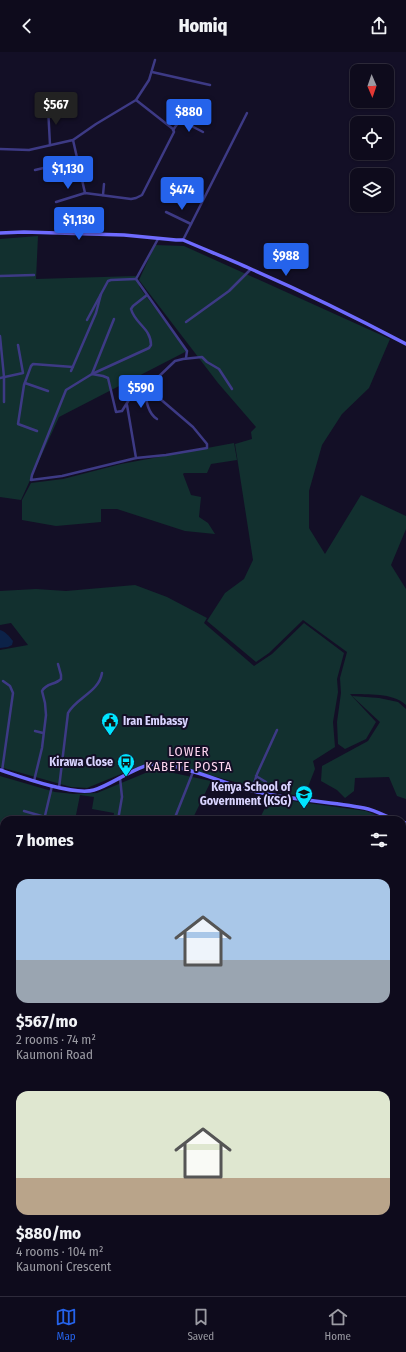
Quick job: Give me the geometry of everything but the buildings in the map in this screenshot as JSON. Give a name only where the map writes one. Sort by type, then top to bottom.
[{"type":"street","points":[[0,149],[21,150],[73,140],[136,100],[145,88],[152,72],[155,60]]},
{"type":"street","points":[[152,72],[210,85]]},
{"type":"street","points":[[136,100],[173,130]]},
{"type":"street","points":[[48,107],[50,145]]},
{"type":"street","points":[[183,240],[247,113]]},
{"type":"street","points":[[56,202],[85,193],[131,199],[139,197],[142,195],[174,134],[173,130],[180,120],[204,132]]},
{"type":"street","points":[[73,140],[85,193]]},
{"type":"street","points":[[35,170],[78,160]]},
{"type":"street","points":[[103,195],[104,184]]},
{"type":"street","points":[[166,212],[191,224]]},
{"type":"street","points":[[0,233],[24,232],[117,234],[158,239],[183,240],[251,269],[363,321],[406,344]]},
{"type":"street","points":[[136,279],[158,239]]},
{"type":"street","points":[[186,322],[229,291],[251,269]]},
{"type":"street","points":[[0,276],[34,275]]},
{"type":"street","points":[[87,320],[106,283],[111,280],[136,279]]},
{"type":"street","points":[[136,279],[187,351],[186,358]]},
{"type":"street","points":[[71,371],[96,313],[101,294]]},
{"type":"street","points":[[147,295],[133,306],[132,309],[134,316],[149,334],[151,346],[92,374],[66,390],[46,437],[31,480],[62,476],[136,458],[166,455],[207,448],[207,444],[193,427],[158,397]]},
{"type":"street","points":[[92,374],[114,319]]},
{"type":"street","points":[[0,336],[4,377],[4,402]]},
{"type":"street","points":[[0,378],[23,373],[18,345]]},
{"type":"street","points":[[92,374],[108,378],[116,412],[122,411],[132,395],[152,382],[175,361],[186,358],[202,357],[207,362],[219,369],[232,389]]},
{"type":"street","points":[[38,431],[18,424],[25,383],[32,365],[73,368]]},
{"type":"street","points":[[25,383],[48,391]]},
{"type":"street","points":[[144,387],[151,414],[157,419]]},
{"type":"street","points":[[127,405],[136,458]]},
{"type":"street","points":[[34,780],[42,748],[46,715],[42,691],[46,686],[58,682],[60,679],[61,675],[58,664]]},
{"type":"street","points":[[59,788],[68,713],[71,708],[87,695],[99,681],[102,673]]},
{"type":"street","points":[[3,681],[10,686],[13,693],[1,771],[59,788],[88,792],[146,766],[154,764],[165,765],[289,799],[365,808],[385,816]]},
{"type":"street","points":[[252,790],[256,776],[277,730]]},
{"type":"street","points":[[35,731],[43,733]]},
{"type":"street","points":[[176,816],[193,772]]},
{"type":"street","points":[[256,776],[266,782]]},
{"type":"street","points":[[119,816],[122,797],[120,778]]},
{"type":"street","points":[[45,816],[52,786]]},
{"type":"street","points":[[24,811],[36,816]]},
{"type":"street","points":[[0,969],[0,976]]},
{"type":"green space","points":[[38,236],[36,279],[136,276],[140,288],[187,351],[59,417],[21,500],[0,497],[0,239]]},
{"type":"green space","points":[[155,245],[184,246],[390,339],[369,388],[342,414],[322,445],[309,491],[309,528],[325,554],[361,495],[406,516],[406,529],[391,565],[406,589],[406,705],[387,696],[350,694],[376,722],[366,739],[345,749],[338,744],[337,722],[341,693],[340,678],[347,652],[303,620],[269,653],[256,662],[207,621],[225,593],[244,579],[253,560],[235,444],[252,439],[251,432],[256,427],[218,383],[139,280]]},
{"type":"green space","points":[[234,443],[237,460],[211,464],[207,473],[183,474],[191,495],[201,497],[199,517],[208,523],[215,534],[185,531],[117,509],[101,509],[101,522],[56,526],[22,520],[22,500],[31,483],[63,479],[121,464]]},
{"type":"green space","points":[[135,585],[167,597],[207,618],[204,623],[254,666],[272,654],[304,623],[344,653],[337,679],[338,692],[333,722],[335,747],[313,761],[315,769],[304,797],[257,788],[155,760],[87,788],[71,787],[0,767],[0,650],[28,645],[11,623],[0,625],[0,591],[36,589],[66,591]]},
{"type":"green space","points":[[352,696],[379,698],[398,702],[406,709],[406,799],[397,796],[389,777],[355,778],[354,791],[345,798],[337,790],[321,781],[322,766],[368,741],[380,722]]},
{"type":"green space","points":[[155,769],[211,781],[194,816],[114,816],[114,813],[92,809],[94,797],[80,795],[76,816],[0,816],[0,776],[55,792],[74,794],[97,793]]},
{"type":"green space","name":"Kenya School of Government (KSG)","points":[[270,798],[366,811],[378,816],[261,816]]},
{"type":"water","points":[[0,630],[6,633],[13,641],[12,645],[0,648]]},
{"type":"place","name":"Iran Embassy","points":[[110,736]]},
{"type":"place","name":"Kirawa Close","points":[[126,777]]},
{"type":"place","name":"Kenya School of Government (KSG)","points":[[304,809]]},
{"type":"district","name":"LOWER KABETE POSTA","points":[[189,758]]}]
